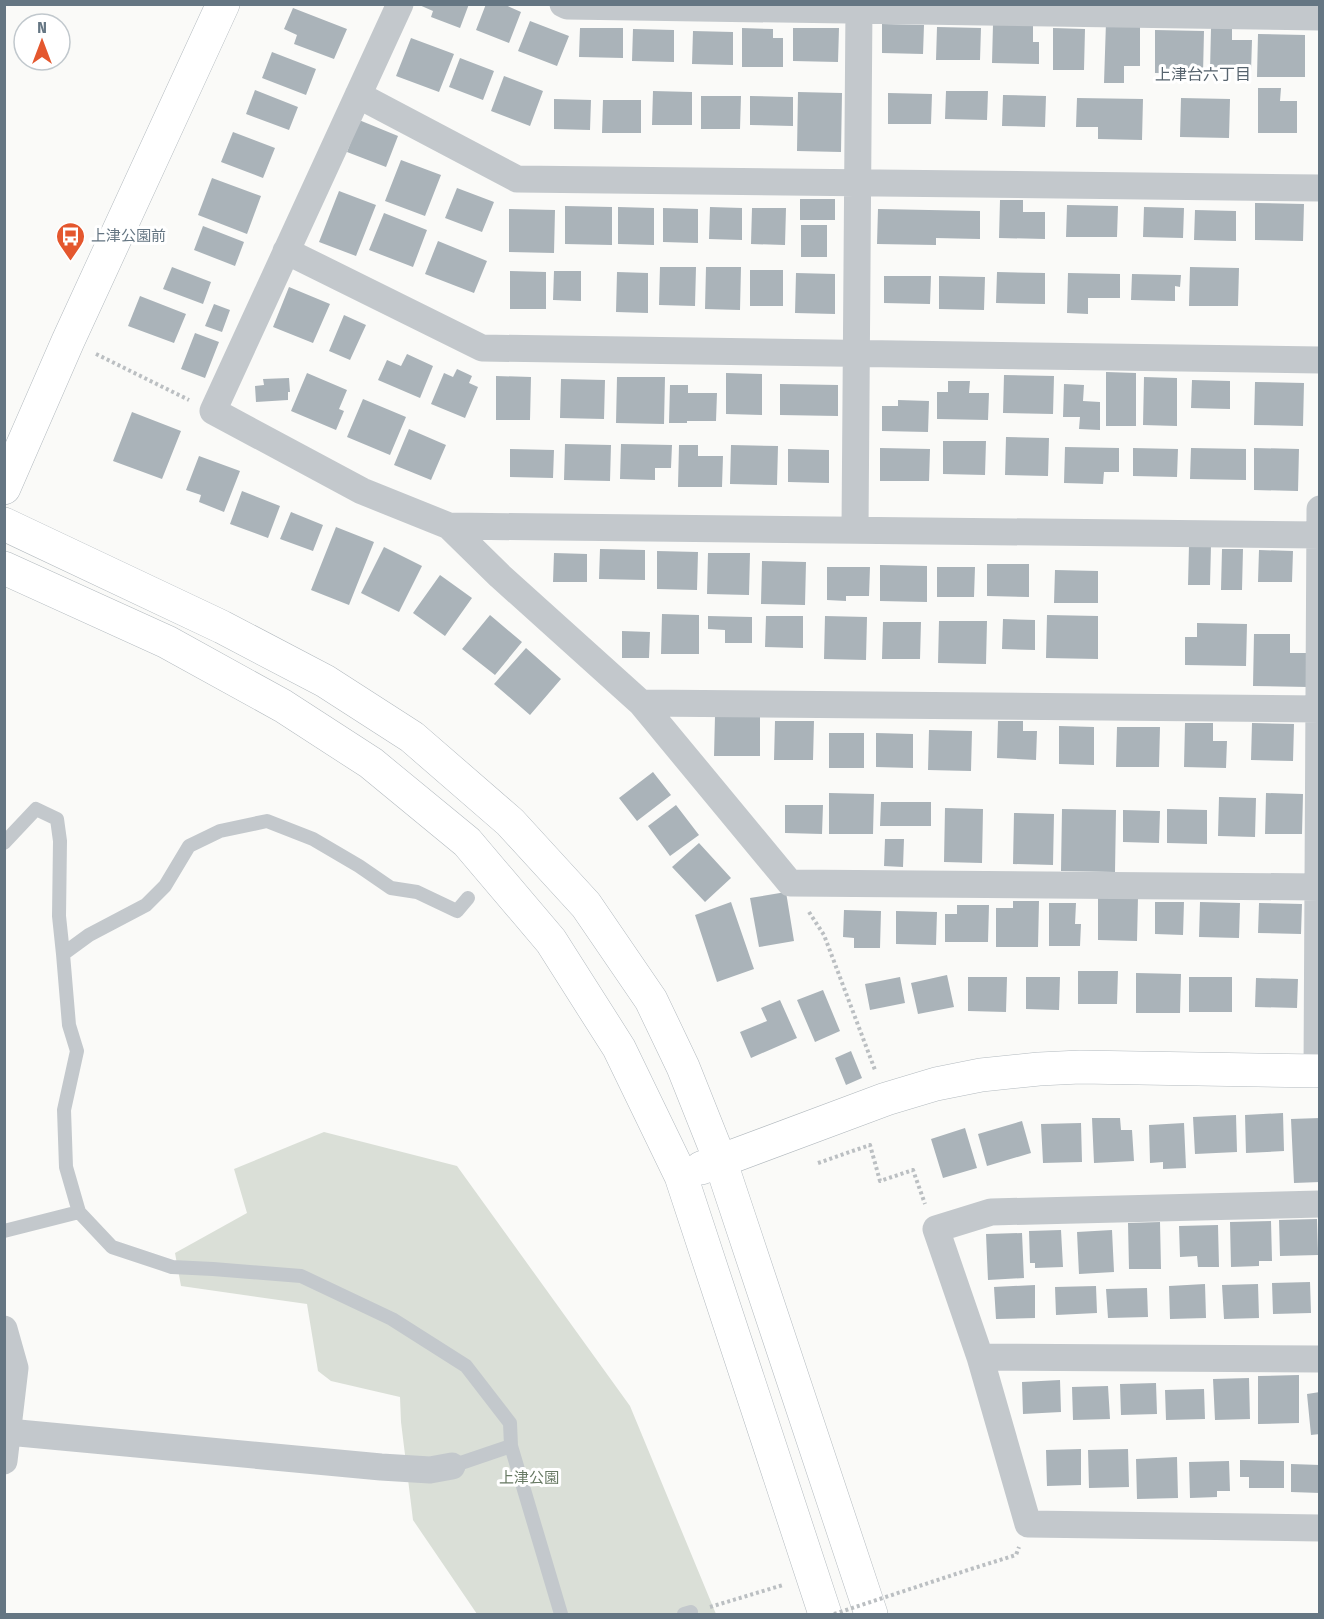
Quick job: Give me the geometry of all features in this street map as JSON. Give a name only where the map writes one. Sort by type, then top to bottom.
[{"type":"street","points":[[4,488],[68,341],[223,4]]},
{"type":"street","points":[[400,4],[213,411],[362,491],[449,526],[1319,535]]},
{"type":"street","points":[[563,4],[567,6],[859,7],[1320,17]]},
{"type":"street","points":[[855,530],[859,7]]},
{"type":"street","points":[[358,95],[517,179],[1320,188]]},
{"type":"street","points":[[286,251],[482,348],[1320,360]]},
{"type":"street","points":[[681,1176],[886,1099],[936,1084],[981,1075],[1080,1067],[1318,1071],[1320,509]]},
{"type":"street","points":[[4,524],[222,627],[325,681],[412,737],[510,822],[586,905],[651,1000],[683,1067],[720,1160],[871,1614]]},
{"type":"street","points":[[449,526],[500,576],[641,703],[790,883],[1319,887]]},
{"type":"street","points":[[4,568],[167,642],[284,706],[371,763],[467,842],[551,941],[619,1048],[681,1176],[825,1614]]},
{"type":"street","points":[[641,703],[1319,709]]},
{"type":"street","points":[[1320,1204],[991,1212],[936,1229],[980,1357],[1028,1524],[1320,1528]]},
{"type":"street","points":[[4,1329],[15,1368],[4,1461]]},
{"type":"street","points":[[980,1357],[1320,1359]]},
{"type":"street","points":[[8,1432],[381,1467],[430,1470],[452,1466]]},
{"type":"lane","points":[[4,843],[36,809],[57,819],[60,841],[59,916],[69,1025],[77,1051],[64,1110],[66,1167],[79,1212],[112,1247],[172,1268],[301,1276],[392,1319],[466,1366],[510,1423],[511,1446],[561,1614]]},
{"type":"lane","points":[[63,954],[89,935],[146,905],[165,886],[189,846],[220,831],[267,821],[313,839],[391,888],[417,892],[457,911],[468,898]]},
{"type":"lane","points":[[4,1231],[79,1212]]},
{"type":"lane","points":[[452,1466],[511,1446]]},
{"type":"path","points":[[68,341],[213,411]]},
{"type":"path","points":[[790,883],[824,935],[886,1099]]},
{"type":"path","points":[[818,1163],[870,1145],[880,1181],[913,1170],[925,1203]]},
{"type":"path","points":[[834,1614],[1016,1555]]},
{"type":"path","points":[[688,1613],[813,1577]]},
{"type":"green space","name":"上津公園","points":[[324,1132],[457,1166],[630,1406],[716,1614],[477,1614],[413,1520],[400,1397],[331,1381],[318,1371],[307,1304],[181,1286],[175,1253],[247,1213],[234,1169]]},
{"type":"building","points":[[417,4],[469,4],[460,28],[431,17],[433,11]]},
{"type":"building","points":[[486,4],[503,4],[521,12],[509,43],[476,30]]},
{"type":"building","points":[[293,8],[347,29],[334,59],[294,44],[297,35],[284,29]]},
{"type":"building","points":[[530,21],[569,36],[557,66],[518,51]]},
{"type":"building","points":[[1106,22],[1140,23],[1140,66],[1124,66],[1124,83],[1104,83]]},
{"type":"building","points":[[882,24],[924,25],[923,54],[882,53]]},
{"type":"building","points":[[993,24],[1033,25],[1033,42],[1039,42],[1039,64],[992,63]]},
{"type":"building","points":[[937,27],[981,28],[980,60],[936,60]]},
{"type":"building","points":[[580,28],[623,28],[623,58],[579,57]]},
{"type":"building","points":[[742,28],[773,29],[773,38],[783,38],[783,67],[742,67]]},
{"type":"building","points":[[793,28],[839,28],[838,62],[793,61]]},
{"type":"building","points":[[1053,28],[1085,29],[1084,70],[1053,70]]},
{"type":"building","points":[[1211,28],[1232,28],[1232,40],[1252,40],[1251,72],[1210,71]]},
{"type":"building","points":[[633,29],[674,30],[674,62],[632,61]]},
{"type":"building","points":[[1155,30],[1204,31],[1203,74],[1155,73]]},
{"type":"building","points":[[693,31],[733,32],[733,65],[692,64]]},
{"type":"building","points":[[1258,34],[1305,35],[1305,77],[1257,77]]},
{"type":"building","points":[[411,38],[454,54],[439,92],[396,76]]},
{"type":"building","points":[[272,52],[316,69],[306,95],[262,78]]},
{"type":"building","points":[[460,58],[494,71],[483,100],[449,87]]},
{"type":"building","points":[[504,76],[543,91],[530,126],[491,111]]},
{"type":"building","points":[[1258,88],[1281,88],[1280,101],[1297,101],[1297,133],[1258,133]]},
{"type":"building","points":[[255,90],[298,107],[289,130],[246,114]]},
{"type":"building","points":[[653,91],[692,92],[692,125],[652,125]]},
{"type":"building","points":[[946,91],[988,91],[987,120],[945,119]]},
{"type":"building","points":[[798,92],[842,93],[841,152],[797,151]]},
{"type":"building","points":[[888,93],[932,94],[931,124],[888,124]]},
{"type":"building","points":[[1003,95],[1046,96],[1045,127],[1002,126]]},
{"type":"building","points":[[701,96],[741,96],[740,129],[701,129]]},
{"type":"building","points":[[750,96],[793,97],[793,126],[750,125]]},
{"type":"building","points":[[1077,98],[1143,99],[1142,140],[1098,139],[1098,127],[1076,127]]},
{"type":"building","points":[[1181,98],[1230,99],[1229,138],[1180,137]]},
{"type":"building","points":[[554,99],[591,100],[590,130],[554,129]]},
{"type":"building","points":[[603,100],[641,100],[641,133],[602,133]]},
{"type":"building","points":[[359,120],[398,136],[386,167],[347,152]]},
{"type":"building","points":[[233,132],[275,148],[263,178],[221,162]]},
{"type":"building","points":[[401,160],[441,175],[425,216],[385,201]]},
{"type":"building","points":[[212,178],[261,196],[247,234],[198,215]]},
{"type":"building","points":[[457,188],[494,202],[482,232],[445,218]]},
{"type":"building","points":[[339,191],[376,205],[356,256],[319,242]]},
{"type":"building","points":[[800,199],[835,199],[835,220],[800,220]]},
{"type":"building","points":[[1000,200],[1023,200],[1023,212],[1045,212],[1045,239],[999,238]]},
{"type":"building","points":[[1255,203],[1304,204],[1303,241],[1255,240]]},
{"type":"building","points":[[1067,205],[1118,206],[1117,237],[1066,237]]},
{"type":"building","points":[[565,206],[612,207],[612,245],[565,244]]},
{"type":"building","points":[[618,207],[654,208],[654,245],[618,244]]},
{"type":"building","points":[[710,207],[742,208],[742,240],[709,239]]},
{"type":"building","points":[[1144,207],[1184,208],[1183,238],[1143,237]]},
{"type":"building","points":[[663,208],[698,209],[698,243],[663,242]]},
{"type":"building","points":[[752,208],[786,208],[785,245],[751,244]]},
{"type":"building","points":[[509,209],[555,210],[554,253],[509,252]]},
{"type":"building","points":[[878,209],[980,211],[980,239],[936,238],[936,245],[877,244]]},
{"type":"building","points":[[1195,210],[1236,211],[1236,241],[1194,240]]},
{"type":"building","points":[[384,213],[427,230],[413,267],[369,250]]},
{"type":"building","points":[[801,225],[827,225],[827,257],[801,257]]},
{"type":"building","points":[[203,226],[244,242],[235,266],[194,250]]},
{"type":"building","points":[[438,241],[487,261],[474,293],[425,274]]},
{"type":"building","points":[[172,267],[211,282],[203,304],[163,289]]},
{"type":"building","points":[[660,267],[696,267],[695,306],[659,305]]},
{"type":"building","points":[[706,267],[741,267],[740,310],[705,309]]},
{"type":"building","points":[[1190,267],[1239,268],[1238,306],[1189,306]]},
{"type":"building","points":[[750,270],[783,270],[783,306],[750,306]]},
{"type":"building","points":[[510,271],[546,272],[546,309],[510,309]]},
{"type":"building","points":[[554,271],[581,271],[581,301],[553,300]]},
{"type":"building","points":[[617,272],[648,273],[648,313],[616,312]]},
{"type":"building","points":[[997,272],[1045,273],[1045,304],[996,303]]},
{"type":"building","points":[[796,273],[835,274],[835,314],[795,313]]},
{"type":"building","points":[[1068,273],[1120,274],[1120,298],[1088,298],[1088,314],[1067,313]]},
{"type":"building","points":[[1132,274],[1181,275],[1180,287],[1175,286],[1175,301],[1131,300]]},
{"type":"building","points":[[884,276],[931,276],[930,304],[884,303]]},
{"type":"building","points":[[939,276],[985,277],[984,310],[939,309]]},
{"type":"building","points":[[289,287],[330,304],[313,343],[273,327]]},
{"type":"building","points":[[140,296],[186,314],[174,343],[128,326]]},
{"type":"building","points":[[214,304],[230,310],[222,332],[205,326]]},
{"type":"building","points":[[344,315],[366,325],[350,360],[329,351]]},
{"type":"building","points":[[195,333],[219,342],[205,378],[181,369]]},
{"type":"building","points":[[407,354],[433,366],[420,398],[378,380],[387,360],[401,366]]},
{"type":"building","points":[[457,369],[472,376],[469,383],[478,387],[465,418],[431,404],[444,373],[453,377]]},
{"type":"building","points":[[1106,372],[1136,373],[1136,426],[1106,426]]},
{"type":"building","points":[[307,373],[347,390],[339,409],[344,411],[336,430],[291,411]]},
{"type":"building","points":[[726,373],[762,374],[762,415],[726,414]]},
{"type":"building","points":[[1004,375],[1054,376],[1053,414],[1003,413]]},
{"type":"building","points":[[496,376],[531,377],[530,420],[496,420]]},
{"type":"building","points":[[617,377],[665,377],[664,424],[616,423]]},
{"type":"building","points":[[1144,377],[1177,378],[1177,426],[1143,425]]},
{"type":"building","points":[[289,378],[288,400],[256,402],[255,386],[264,385],[263,379]]},
{"type":"building","points":[[561,379],[605,380],[604,419],[560,418]]},
{"type":"building","points":[[1192,380],[1230,381],[1230,409],[1191,408]]},
{"type":"building","points":[[948,381],[970,381],[969,393],[989,393],[988,420],[937,419],[937,392],[948,392]]},
{"type":"building","points":[[1255,382],[1304,383],[1303,426],[1254,425]]},
{"type":"building","points":[[780,384],[838,385],[838,416],[780,415]]},
{"type":"building","points":[[1064,384],[1084,385],[1083,401],[1100,402],[1100,430],[1079,429],[1080,417],[1063,417]]},
{"type":"building","points":[[670,385],[688,385],[688,393],[717,393],[716,421],[669,423]]},
{"type":"building","points":[[363,399],[406,417],[390,455],[347,437]]},
{"type":"building","points":[[898,400],[929,401],[928,432],[882,431],[882,406],[898,406]]},
{"type":"building","points":[[132,412],[181,431],[162,479],[113,461]]},
{"type":"building","points":[[409,429],[446,445],[431,480],[394,465]]},
{"type":"building","points":[[1006,437],[1049,438],[1048,476],[1005,475]]},
{"type":"building","points":[[943,441],[986,441],[985,475],[943,474]]},
{"type":"building","points":[[565,444],[611,445],[610,481],[564,480]]},
{"type":"building","points":[[621,444],[672,445],[671,468],[655,468],[655,480],[620,479]]},
{"type":"building","points":[[679,445],[698,445],[698,456],[723,456],[722,487],[678,487]]},
{"type":"building","points":[[731,445],[778,446],[777,485],[730,484]]},
{"type":"building","points":[[1065,447],[1119,448],[1119,472],[1104,472],[1103,484],[1064,483]]},
{"type":"building","points":[[880,448],[930,449],[929,481],[880,481]]},
{"type":"building","points":[[1133,448],[1178,449],[1177,477],[1133,476]]},
{"type":"building","points":[[1191,448],[1246,449],[1246,480],[1190,479]]},
{"type":"building","points":[[1254,448],[1299,449],[1298,491],[1254,490]]},
{"type":"building","points":[[510,449],[554,450],[553,478],[510,477]]},
{"type":"building","points":[[788,449],[829,450],[829,483],[788,482]]},
{"type":"building","points":[[199,456],[240,471],[224,512],[199,502],[201,495],[186,490]]},
{"type":"building","points":[[242,491],[280,506],[268,538],[230,524]]},
{"type":"building","points":[[291,512],[323,525],[313,551],[280,539]]},
{"type":"building","points":[[336,527],[374,542],[349,605],[311,590]]},
{"type":"building","points":[[1189,545],[1211,545],[1210,585],[1188,585]]},
{"type":"building","points":[[384,547],[422,566],[399,612],[361,593]]},
{"type":"building","points":[[600,549],[645,550],[645,580],[599,579]]},
{"type":"building","points":[[1222,549],[1243,549],[1242,590],[1221,590]]},
{"type":"building","points":[[1259,550],[1293,551],[1292,582],[1258,582]]},
{"type":"building","points":[[657,551],[698,552],[697,590],[657,589]]},
{"type":"building","points":[[554,553],[587,554],[587,582],[553,582]]},
{"type":"building","points":[[708,553],[750,553],[749,595],[707,594]]},
{"type":"building","points":[[762,561],[806,562],[805,605],[761,604]]},
{"type":"building","points":[[987,564],[1029,564],[1029,597],[987,596]]},
{"type":"building","points":[[880,565],[927,566],[927,602],[880,601]]},
{"type":"building","points":[[827,567],[870,567],[869,596],[846,596],[846,601],[827,600]]},
{"type":"building","points":[[937,567],[975,567],[974,597],[937,597]]},
{"type":"building","points":[[1055,570],[1098,571],[1098,603],[1054,603]]},
{"type":"building","points":[[440,575],[472,598],[445,636],[413,613]]},
{"type":"building","points":[[662,614],[699,615],[699,654],[661,654]]},
{"type":"building","points":[[490,615],[522,642],[495,675],[462,649]]},
{"type":"building","points":[[1047,615],[1098,616],[1098,659],[1046,658]]},
{"type":"building","points":[[708,616],[752,617],[752,643],[725,643],[725,630],[708,629]]},
{"type":"building","points":[[766,616],[803,616],[803,648],[765,647]]},
{"type":"building","points":[[825,616],[867,617],[866,660],[824,659]]},
{"type":"building","points":[[1003,619],[1035,620],[1035,650],[1002,649]]},
{"type":"building","points":[[939,621],[987,621],[986,664],[938,663]]},
{"type":"building","points":[[883,622],[921,622],[920,659],[882,659]]},
{"type":"building","points":[[1197,623],[1247,624],[1246,666],[1185,665],[1185,637],[1197,637]]},
{"type":"building","points":[[622,631],[650,632],[649,658],[622,658]]},
{"type":"building","points":[[1254,634],[1290,634],[1290,653],[1309,653],[1308,687],[1253,686]]},
{"type":"building","points":[[526,648],[561,679],[530,715],[494,684]]},
{"type":"building","points":[[715,716],[760,717],[760,756],[714,756]]},
{"type":"building","points":[[775,721],[814,721],[813,760],[774,760]]},
{"type":"building","points":[[998,721],[1023,721],[1023,731],[1037,731],[1036,760],[997,758]]},
{"type":"building","points":[[1185,723],[1213,723],[1213,741],[1227,741],[1226,768],[1184,767]]},
{"type":"building","points":[[1252,723],[1294,724],[1293,761],[1251,760]]},
{"type":"building","points":[[1059,726],[1094,727],[1094,765],[1059,764]]},
{"type":"building","points":[[1117,727],[1160,727],[1159,767],[1116,767]]},
{"type":"building","points":[[929,730],[972,731],[971,771],[928,770]]},
{"type":"building","points":[[829,733],[864,733],[864,768],[829,768]]},
{"type":"building","points":[[876,733],[913,734],[913,768],[876,767]]},
{"type":"building","points":[[653,772],[671,795],[637,821],[619,798]]},
{"type":"building","points":[[829,793],[874,794],[873,834],[829,834]]},
{"type":"building","points":[[1266,793],[1303,794],[1302,834],[1265,834]]},
{"type":"building","points":[[1219,797],[1256,798],[1255,837],[1218,836]]},
{"type":"building","points":[[881,802],[931,802],[931,826],[880,826]]},
{"type":"building","points":[[676,805],[699,835],[670,856],[648,826]]},
{"type":"building","points":[[785,805],[823,805],[822,834],[785,833]]},
{"type":"building","points":[[945,808],[983,809],[982,863],[944,862]]},
{"type":"building","points":[[1062,809],[1116,810],[1115,872],[1061,871]]},
{"type":"building","points":[[1167,809],[1207,810],[1207,844],[1167,843]]},
{"type":"building","points":[[1123,810],[1160,811],[1159,843],[1123,842]]},
{"type":"building","points":[[1014,813],[1054,814],[1053,865],[1013,864]]},
{"type":"building","points":[[885,839],[904,839],[903,867],[884,866]]},
{"type":"building","points":[[699,843],[731,878],[705,902],[672,867]]},
{"type":"building","points":[[786,892],[794,941],[759,947],[750,898]]},
{"type":"building","points":[[1098,897],[1138,897],[1137,941],[1098,940]]},
{"type":"building","points":[[1013,901],[1039,901],[1038,947],[996,947],[996,908],[1013,908]]},
{"type":"building","points":[[731,902],[754,969],[717,982],[695,915]]},
{"type":"building","points":[[1155,902],[1184,902],[1183,935],[1155,934]]},
{"type":"building","points":[[1200,902],[1240,903],[1239,938],[1199,937]]},
{"type":"building","points":[[1049,903],[1076,903],[1075,924],[1081,924],[1080,946],[1049,946]]},
{"type":"building","points":[[1259,903],[1302,904],[1301,934],[1258,933]]},
{"type":"building","points":[[957,905],[989,905],[988,942],[945,942],[945,914],[957,914]]},
{"type":"building","points":[[844,910],[881,911],[880,948],[854,948],[854,938],[843,937]]},
{"type":"building","points":[[896,911],[937,912],[936,945],[896,944]]},
{"type":"building","points":[[1078,971],[1118,971],[1117,1004],[1078,1004]]},
{"type":"building","points":[[1136,973],[1181,974],[1180,1013],[1136,1013]]},
{"type":"building","points":[[947,975],[954,1007],[918,1014],[911,983]]},
{"type":"building","points":[[900,977],[905,1003],[870,1010],[865,984]]},
{"type":"building","points":[[968,977],[1007,977],[1006,1012],[968,1011]]},
{"type":"building","points":[[1026,977],[1060,977],[1059,1010],[1026,1009]]},
{"type":"building","points":[[1189,977],[1232,977],[1232,1012],[1189,1012]]},
{"type":"building","points":[[1256,978],[1298,979],[1297,1008],[1255,1007]]},
{"type":"building","points":[[823,990],[840,1031],[815,1042],[797,1000]]},
{"type":"building","points":[[780,1000],[797,1038],[751,1058],[740,1032],[767,1021],[761,1008]]},
{"type":"building","points":[[851,1051],[862,1078],[846,1085],[835,1058]]},
{"type":"building","points":[[1283,1113],[1284,1151],[1246,1153],[1245,1115]]},
{"type":"building","points":[[1236,1115],[1237,1152],[1195,1154],[1193,1117]]},
{"type":"building","points":[[1092,1118],[1120,1118],[1121,1130],[1132,1130],[1134,1161],[1094,1163]]},
{"type":"building","points":[[1320,1118],[1320,1182],[1294,1183],[1291,1119]]},
{"type":"building","points":[[1022,1121],[1031,1153],[987,1166],[978,1134]]},
{"type":"building","points":[[1081,1123],[1082,1162],[1043,1163],[1041,1124]]},
{"type":"building","points":[[1184,1123],[1186,1168],[1163,1169],[1163,1162],[1150,1163],[1149,1125]]},
{"type":"building","points":[[965,1128],[977,1168],[943,1178],[931,1139]]},
{"type":"building","points":[[1317,1219],[1318,1255],[1280,1256],[1279,1220]]},
{"type":"building","points":[[1271,1221],[1272,1261],[1259,1261],[1259,1266],[1231,1267],[1230,1222]]},
{"type":"building","points":[[1160,1222],[1161,1269],[1129,1269],[1128,1223]]},
{"type":"building","points":[[1218,1225],[1219,1267],[1198,1267],[1197,1256],[1180,1257],[1179,1226]]},
{"type":"building","points":[[1061,1230],[1063,1267],[1035,1268],[1035,1263],[1030,1263],[1029,1231]]},
{"type":"building","points":[[1112,1230],[1114,1272],[1079,1274],[1077,1232]]},
{"type":"building","points":[[1022,1233],[1024,1278],[988,1280],[986,1234]]},
{"type":"building","points":[[1310,1282],[1311,1313],[1273,1314],[1272,1283]]},
{"type":"building","points":[[1205,1284],[1206,1318],[1170,1319],[1169,1286]]},
{"type":"building","points":[[1258,1284],[1259,1318],[1224,1319],[1222,1285]]},
{"type":"building","points":[[1035,1285],[1035,1318],[996,1319],[994,1287]]},
{"type":"building","points":[[1096,1286],[1097,1313],[1056,1315],[1055,1287]]},
{"type":"building","points":[[1147,1288],[1148,1317],[1108,1318],[1106,1289]]},
{"type":"building","points":[[1299,1375],[1299,1423],[1258,1424],[1258,1376]]},
{"type":"building","points":[[1249,1378],[1250,1419],[1215,1420],[1213,1379]]},
{"type":"building","points":[[1060,1380],[1061,1412],[1023,1414],[1022,1382]]},
{"type":"building","points":[[1156,1383],[1157,1414],[1121,1415],[1120,1384]]},
{"type":"building","points":[[1108,1386],[1110,1419],[1073,1420],[1072,1387]]},
{"type":"building","points":[[1204,1389],[1205,1419],[1166,1420],[1165,1390]]},
{"type":"building","points":[[1320,1392],[1320,1434],[1311,1435],[1307,1394]]},
{"type":"building","points":[[1081,1449],[1081,1485],[1047,1486],[1046,1450]]},
{"type":"building","points":[[1128,1449],[1129,1487],[1089,1488],[1088,1450]]},
{"type":"building","points":[[1177,1457],[1178,1498],[1137,1499],[1136,1459]]},
{"type":"building","points":[[1240,1460],[1284,1461],[1284,1488],[1249,1488],[1249,1477],[1240,1477]]},
{"type":"building","points":[[1229,1461],[1230,1491],[1217,1491],[1217,1497],[1190,1498],[1189,1462]]},
{"type":"building","points":[[1291,1464],[1320,1465],[1320,1493],[1291,1492]]},
{"type":"place","name":"上津公園前","points":[[70,262]]},
{"type":"district","name":"上津台六丁目","points":[[1203,74]]}]
